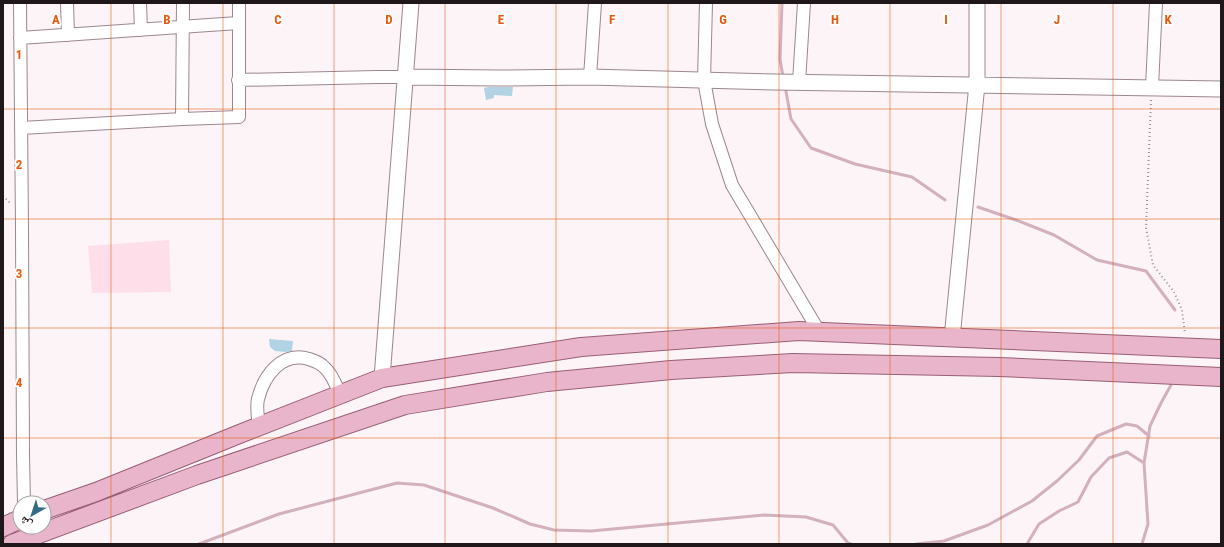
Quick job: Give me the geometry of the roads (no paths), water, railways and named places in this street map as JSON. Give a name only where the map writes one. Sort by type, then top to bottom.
[{"type":"main road","points":[[52,507],[96,492],[382,378],[581,347],[799,332],[1221,349]]},
{"type":"main road","points":[[12,544],[197,475],[405,404],[547,382],[671,370],[794,363],[1000,367],[1221,377]]},
{"type":"main road","points":[[242,433],[251,457]]},
{"type":"street","points":[[20,3],[24,495]]},
{"type":"street","points":[[67,3],[68,35]]},
{"type":"street","points":[[140,3],[141,30]]},
{"type":"street","points":[[182,119],[183,3]]},
{"type":"street","points":[[21,128],[239,117],[238,3]]},
{"type":"street","points":[[382,378],[411,3]]},
{"type":"street","points":[[590,77],[595,3]]},
{"type":"street","points":[[706,3],[704,80],[712,124],[732,185],[820,333]]},
{"type":"street","points":[[795,82],[804,3]]},
{"type":"street","points":[[952,338],[977,84],[976,3]]},
{"type":"street","points":[[1152,87],[1156,3]]},
{"type":"street","points":[[20,38],[238,24]]},
{"type":"street","points":[[238,80],[377,76],[499,78],[590,77],[774,82],[1221,89]]},
{"type":"street","points":[[259,427],[258,401],[260,392],[271,373],[278,365],[287,359],[298,357],[319,363],[331,374],[340,394]]},
{"type":"waterway","points":[[782,3],[780,59],[783,77]]},
{"type":"waterway","points":[[785,86],[791,119],[811,148],[855,164],[912,177],[945,200]]},
{"type":"waterway","points":[[978,207],[1054,235],[1097,260],[1146,271],[1175,310]]},
{"type":"waterway","points":[[1144,463],[1150,426],[1171,385],[1171,382]]},
{"type":"waterway","points":[[916,544],[944,541],[988,525],[1032,501],[1057,481],[1079,460],[1097,436],[1126,424],[1137,426],[1149,436]]},
{"type":"waterway","points":[[1027,544],[1039,524],[1059,511],[1078,502],[1091,477],[1109,458],[1127,452],[1144,463],[1148,524],[1142,544]]},
{"type":"waterway","points":[[199,544],[279,514],[397,483],[424,485],[493,508],[530,524],[554,530],[591,531],[764,515],[806,517],[833,525],[848,543],[851,544]]}]
